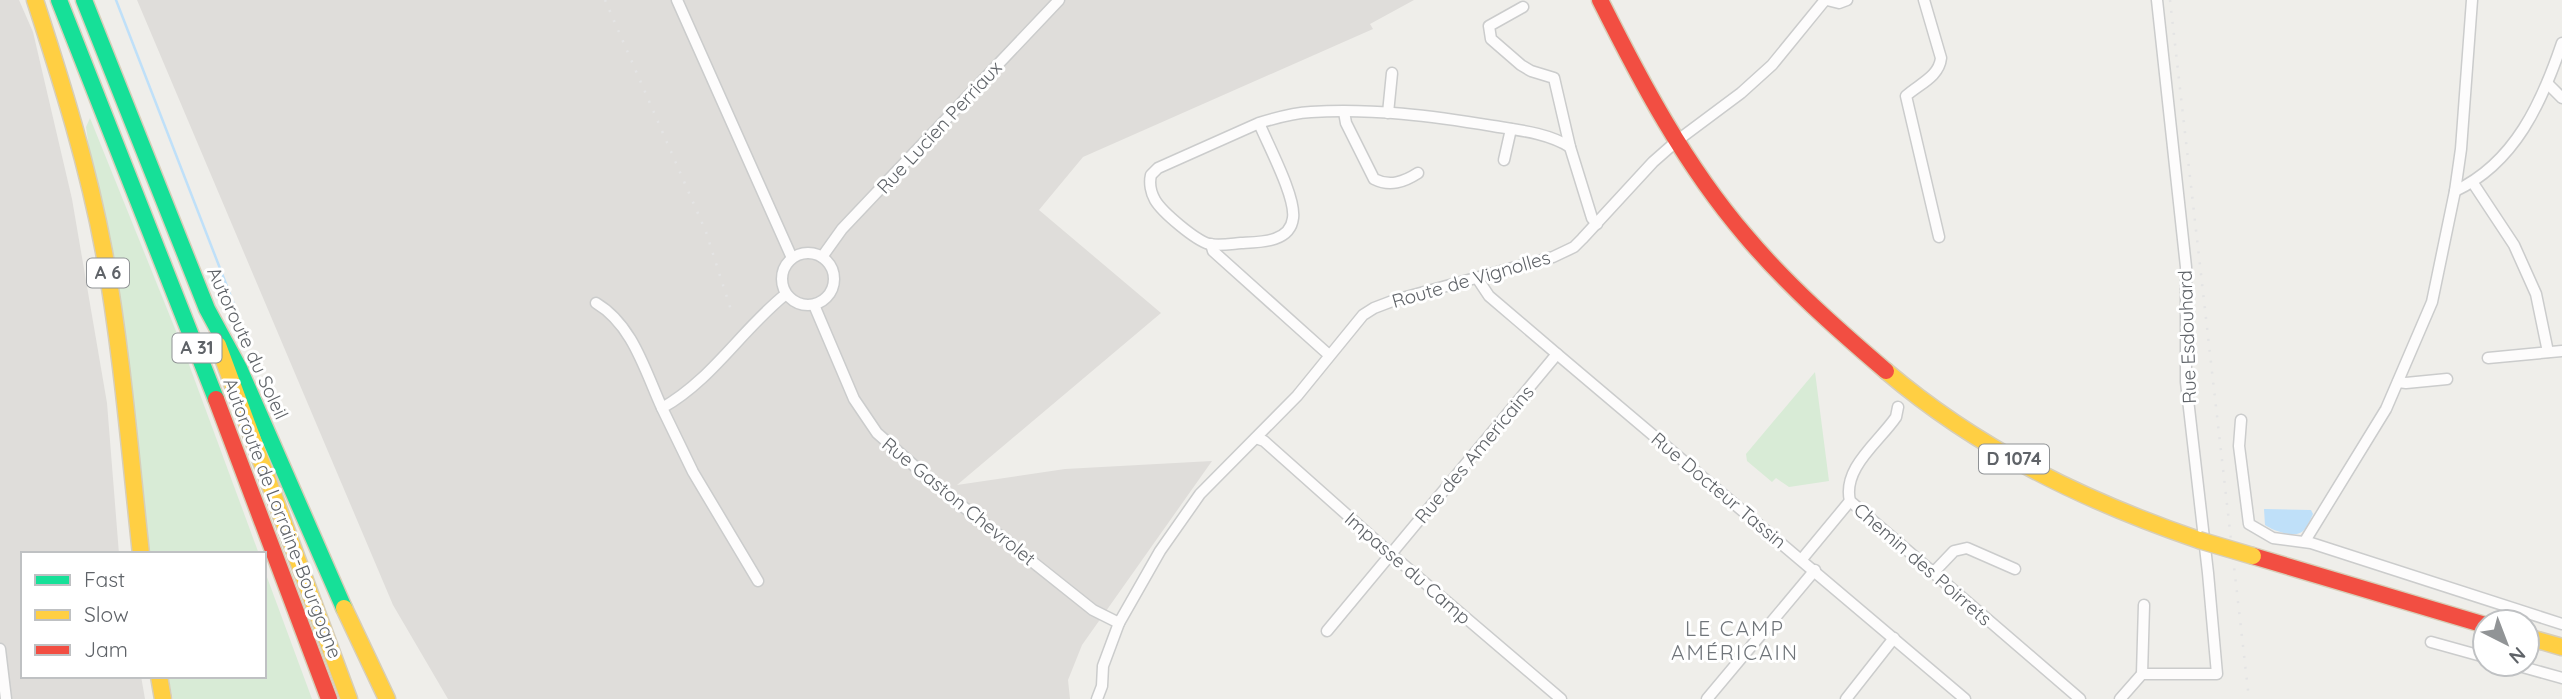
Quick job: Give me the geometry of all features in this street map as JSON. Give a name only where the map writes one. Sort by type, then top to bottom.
[{"type":"main road","name":"A 6","points":[[36,0],[74,123],[103,245],[118,343],[141,552]]},
{"type":"main road","name":"Autoroute de Lorraine-Bourgogne","points":[[59,0],[214,392],[328,699]]},
{"type":"main road","name":"Autoroute du Soleil","points":[[84,0],[207,309],[239,368],[331,582],[387,699]]},
{"type":"main road","name":"D 1074","points":[[1601,0],[1621,44],[1743,232],[1766,259],[1850,340],[1906,388],[1983,443],[2099,502],[2199,540],[2471,621]]},
{"type":"main road","name":"Autoroute de Lorraine-Bourgogne","points":[[207,309],[226,373],[349,699]]},
{"type":"main road","points":[[2541,641],[2562,647]]},
{"type":"main road","points":[[159,678],[163,699]]},
{"type":"street","points":[[677,0],[792,258]]},
{"type":"street","name":"Rue Lucien Perriaux","points":[[822,257],[842,229],[1059,0]]},
{"type":"street","points":[[1826,0],[1839,3],[1847,0]]},
{"type":"street","name":"Route de Vignolles","points":[[1097,699],[1102,686],[1103,666],[1121,621],[1154,560],[1189,508],[1211,482],[1297,396],[1363,315],[1388,302],[1553,257],[1574,247],[1653,162],[1741,93],[1772,65],[1826,0]]},
{"type":"street","points":[[1924,0],[1941,58],[1940,66],[1906,96],[1939,237]]},
{"type":"street","name":"Rue Esdouhard","points":[[2142,674],[2217,674],[2186,382],[2186,267],[2157,0]]},
{"type":"street","points":[[2305,541],[2386,409],[2432,302],[2455,191],[2465,113],[2472,0]]},
{"type":"street","points":[[1522,7],[1489,26],[1488,34],[1521,65],[1554,78],[1570,147],[1592,218],[1597,224]]},
{"type":"street","points":[[2455,191],[2473,183],[2519,137],[2549,84],[2562,43]]},
{"type":"street","points":[[1388,113],[1392,72]]},
{"type":"street","points":[[2549,84],[2562,98]]},
{"type":"street","points":[[1259,124],[1291,198],[1294,215],[1291,227],[1281,236],[1265,241],[1210,244],[1193,234],[1156,202],[1152,194],[1151,174],[1158,168],[1259,124],[1274,118],[1309,112],[1388,113],[1511,128],[1550,137],[1570,147]]},
{"type":"street","points":[[1344,112],[1346,123],[1374,179],[1386,184],[1394,183],[1407,180],[1418,173]]},
{"type":"street","points":[[1504,160],[1511,128]]},
{"type":"street","points":[[2473,183],[2514,245],[2536,294],[2548,352]]},
{"type":"street","points":[[1210,244],[1213,251],[1329,355]]},
{"type":"street","points":[[807,253],[822,257],[833,270],[834,279],[829,295],[814,304],[798,303],[786,294],[783,271],[792,258],[807,253]]},
{"type":"street","name":"Rue Docteur Tassin","points":[[1477,278],[1489,296],[1965,699]]},
{"type":"street","points":[[662,408],[700,381],[770,306],[786,294]]},
{"type":"street","points":[[596,303],[613,314],[630,336],[693,472],[758,581]]},
{"type":"street","name":"Rue Gaston Chevrolet","points":[[814,304],[854,399],[877,433],[936,485],[1093,610],[1121,621]]},
{"type":"street","points":[[2488,358],[2562,351]]},
{"type":"street","name":"Rue des Americains","points":[[1327,631],[1557,354]]},
{"type":"street","points":[[2398,382],[2447,379]]},
{"type":"street","name":"Chemin des Poirrets","points":[[1898,407],[1896,417],[1888,429],[1853,471],[1848,486],[1850,501],[2080,699]]},
{"type":"street","points":[[2241,420],[2239,446],[2249,524],[2273,538],[2305,541],[2562,624]]},
{"type":"street","name":"Impasse du Camp","points":[[1256,438],[1264,441],[1561,699]]},
{"type":"street","points":[[1801,559],[1850,501]]},
{"type":"street","points":[[1933,573],[1948,555],[1960,548],[1973,550],[2015,569]]},
{"type":"street","points":[[1707,699],[1815,570]]},
{"type":"street","points":[[2120,699],[2142,674],[2144,604]]},
{"type":"street","points":[[1846,698],[1895,638]]},
{"type":"street","points":[[2431,642],[2471,653]]},
{"type":"street","points":[[0,649],[6,699]]},
{"type":"street","points":[[2541,672],[2562,678]]},
{"type":"shaded area","points":[[0,0],[19,0],[33,32],[72,199],[107,403],[119,552],[21,552],[21,678],[141,678],[145,699],[0,699]]},
{"type":"shaded area","points":[[137,0],[1414,0],[1370,24],[1373,29],[1083,157],[1039,210],[1161,313],[957,485],[1065,469],[1212,461],[1082,645],[1068,680],[1070,699],[448,699],[393,605]]},
{"type":"green space","points":[[90,118],[184,351],[258,552],[148,552],[86,127]]},
{"type":"green space","points":[[1815,372],[1829,481],[1789,487],[1776,478],[1772,482],[1747,461],[1746,454]]},
{"type":"green space","points":[[266,574],[312,699],[173,699],[168,678],[266,678]]},
{"type":"water","points":[[2264,509],[2311,510],[2313,514],[2304,530],[2291,534],[2265,525]]},
{"type":"waterway","points":[[116,0],[240,320]]},
{"type":"railway","points":[[605,0],[706,232],[731,310]]},
{"type":"railway","points":[[2170,0],[2249,699]]},
{"type":"traffic: fast","points":[[59,0],[216,399]]},
{"type":"traffic: fast","points":[[84,0],[207,309],[239,368],[344,608]]},
{"type":"traffic: slow","points":[[35,0],[82,156],[98,220],[121,365],[141,552]]},
{"type":"traffic: slow","points":[[218,345],[349,699]]},
{"type":"traffic: slow","points":[[1886,371],[1958,425],[2035,471],[2115,508],[2199,540]]},
{"type":"traffic: slow","points":[[2199,540],[2253,556]]},
{"type":"traffic: slow","points":[[344,608],[387,699]]},
{"type":"traffic: slow","points":[[2541,641],[2562,647]]},
{"type":"traffic: slow","points":[[159,678],[163,699]]},
{"type":"traffic: jam","points":[[1600,0],[1665,122],[1723,208],[1795,288],[1886,371]]},
{"type":"traffic: jam","points":[[216,399],[329,699]]},
{"type":"traffic: jam","points":[[2253,556],[2471,621]]},
{"type":"district","name":"LE CAMP AMÉRICAIN","points":[[1735,641]]}]
